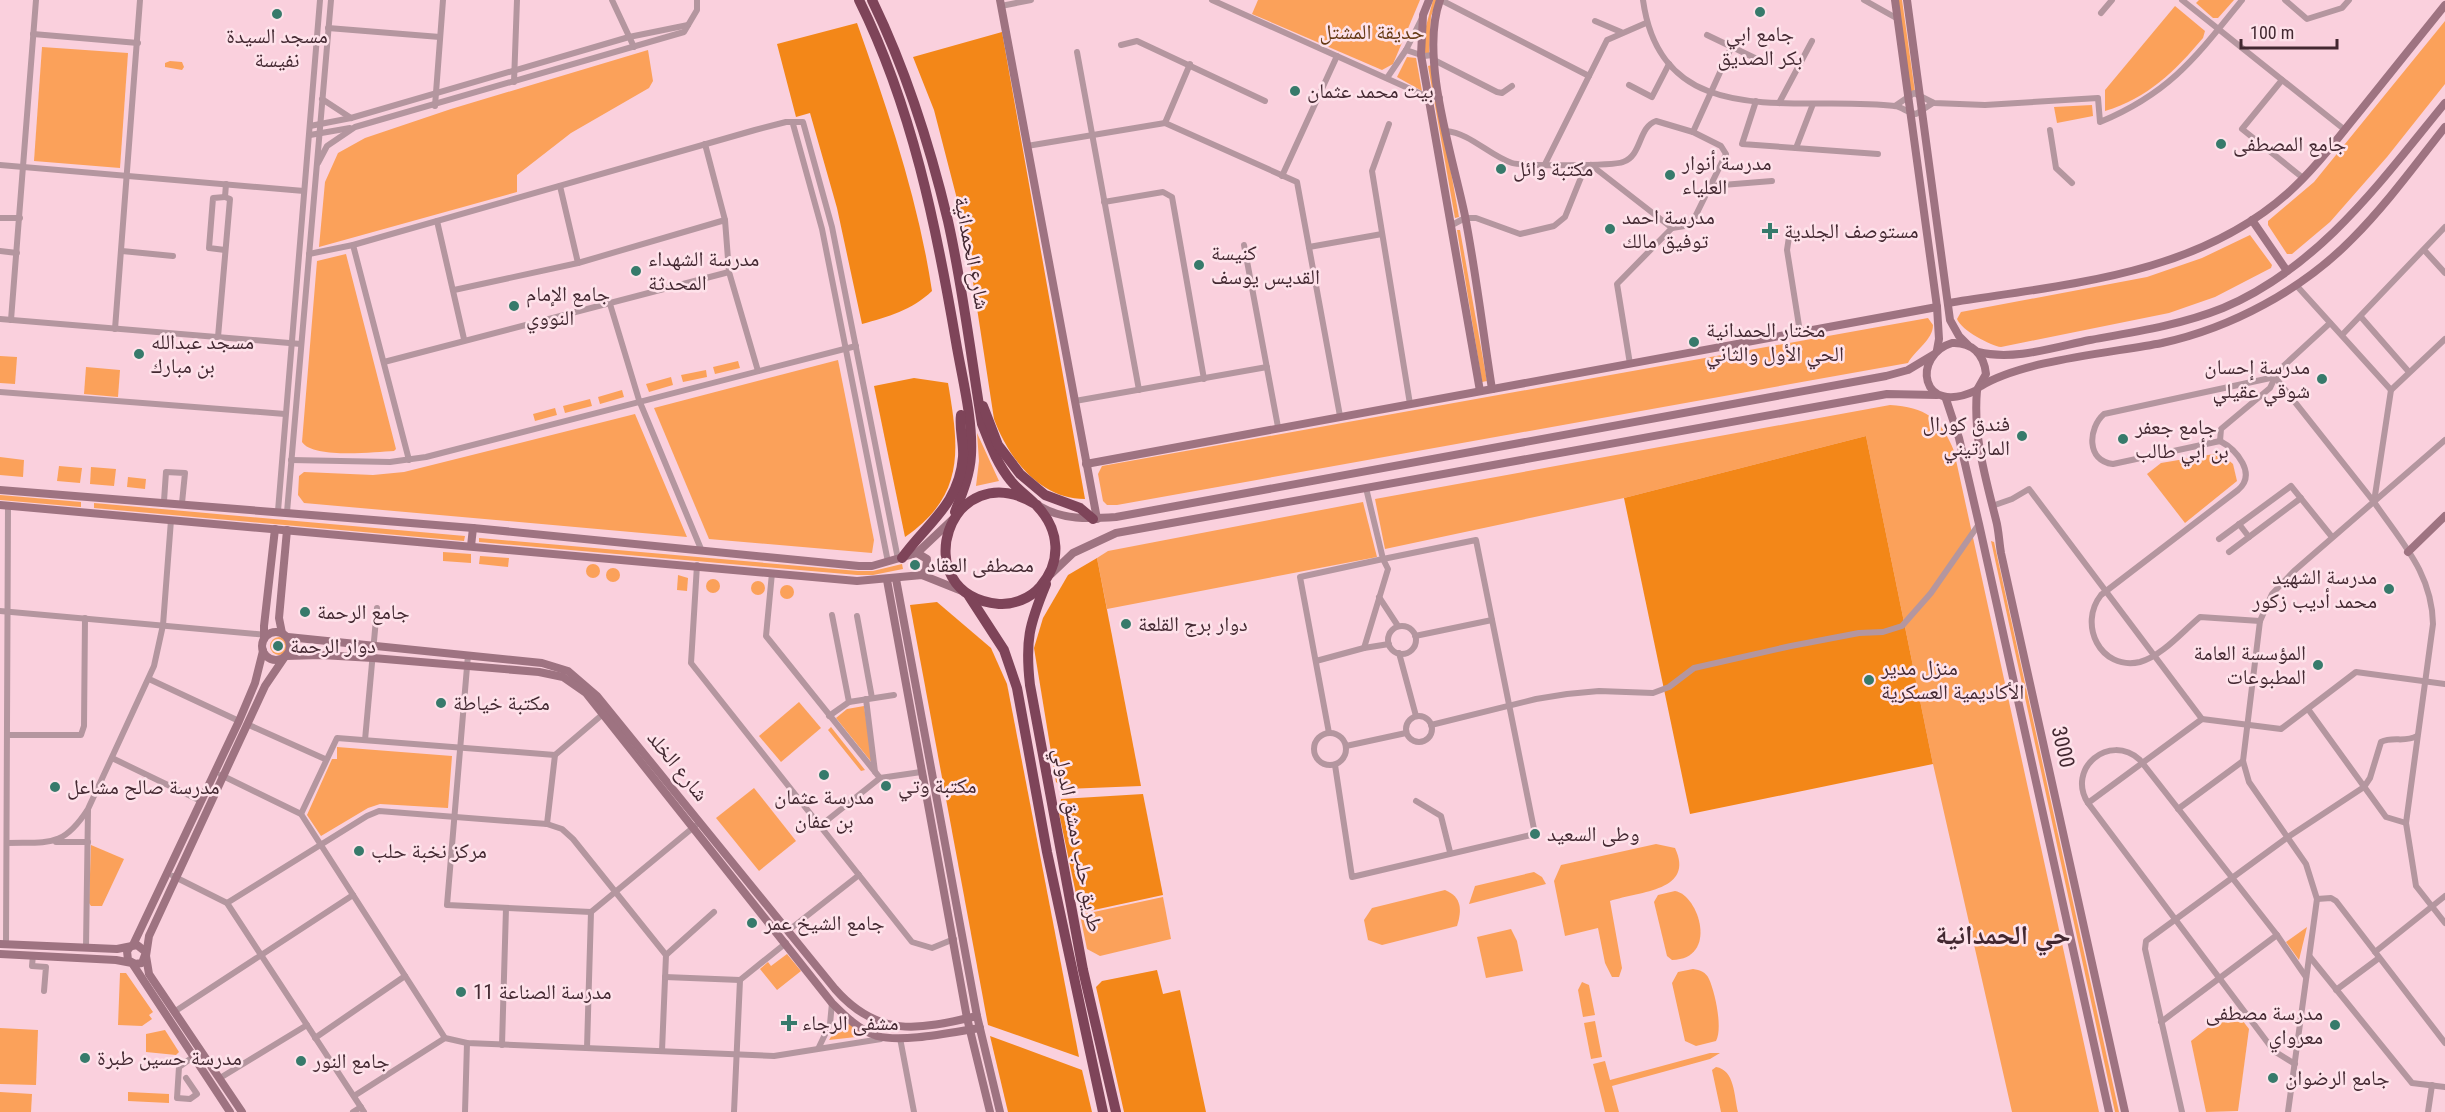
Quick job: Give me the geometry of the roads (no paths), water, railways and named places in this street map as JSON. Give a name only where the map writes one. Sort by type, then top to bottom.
[{"type":"highway","name":"شارع الحمدانية","points":[[859,0],[888,65],[918,158],[952,317],[965,397],[971,457],[965,486],[952,520]]},
{"type":"highway","name":"شارع الحمدانية","points":[[872,0],[898,61],[931,157],[948,223],[982,424],[993,453],[1011,482],[1037,505]]},
{"type":"highway","points":[[977,394],[998,445],[1020,474],[1045,495],[1080,508],[1095,519]]},
{"type":"highway","points":[[900,559],[917,537],[939,518],[957,484],[963,456],[961,419],[965,397]]},
{"type":"highway","points":[[967,593],[984,602],[1003,604],[1021,600],[1038,590],[1050,575],[1056,557],[1056,538],[1049,520],[1037,505],[1015,494],[991,493],[969,502],[952,520],[946,535],[944,551],[955,582],[967,593],[988,621],[1004,650],[1017,688],[1050,863],[1103,1112]]},
{"type":"highway","name":"طريق حلب دمشق الدولي","points":[[1050,575],[1034,613],[1026,648],[1030,685],[1083,970],[1116,1112]]},
{"type":"street","points":[[11,320],[36,0]]},
{"type":"street","points":[[115,329],[140,0]]},
{"type":"street","points":[[278,511],[320,0]]},
{"type":"street","points":[[287,512],[331,0]]},
{"type":"street","points":[[435,106],[443,0]]},
{"type":"street","points":[[514,82],[512,71],[517,0]]},
{"type":"street","points":[[612,0],[634,47]]},
{"type":"street","points":[[310,135],[356,127],[435,106],[684,32],[697,9],[698,0]]},
{"type":"street","points":[[1031,0],[1001,3],[1095,519]]},
{"type":"street","points":[[1212,0],[1428,97],[1440,98]]},
{"type":"street","points":[[1388,78],[1406,50],[1429,0]]},
{"type":"street","points":[[1492,389],[1465,218],[1446,131],[1434,58],[1434,20],[1441,0],[1589,76]]},
{"type":"street","points":[[1642,0],[1646,23],[1669,64],[1687,81],[1709,94],[1779,103],[1895,106],[1910,113],[1922,111],[1934,103]]},
{"type":"street","points":[[1864,0],[1898,19]]},
{"type":"street","points":[[1895,0],[1937,306],[1939,339],[1927,371],[1931,387],[1941,397]]},
{"type":"street","points":[[1907,0],[1948,303],[1953,329],[1983,358],[1986,374],[1979,388]]},
{"type":"street","points":[[2101,13],[2112,0]]},
{"type":"street","points":[[1895,106],[1907,96],[1919,94],[1934,103],[1985,105],[2098,98],[2100,122],[2145,101],[2184,71],[2242,0]]},
{"type":"street","points":[[2284,0],[2307,19],[2342,8],[2349,0]]},
{"type":"street","points":[[2187,2],[2218,30],[2345,130]]},
{"type":"street","points":[[1948,303],[2077,283],[2147,268],[2194,252],[2252,220],[2303,178],[2345,130],[2445,5]]},
{"type":"street","points":[[1423,15],[1421,55],[1480,391]]},
{"type":"street","points":[[1595,21],[1621,32]]},
{"type":"street","points":[[1545,164],[1607,40],[1646,23]]},
{"type":"street","points":[[310,126],[321,126],[351,118],[630,37],[688,25]]},
{"type":"street","points":[[328,28],[440,37]]},
{"type":"street","points":[[33,34],[138,43]]},
{"type":"street","points":[[1707,35],[1757,59]]},
{"type":"street","points":[[1121,45],[1137,41],[1265,101]]},
{"type":"street","points":[[1779,103],[1812,41]]},
{"type":"street","points":[[1693,132],[1731,48]]},
{"type":"street","points":[[1406,50],[1434,58],[1497,92],[1502,93],[1512,86]]},
{"type":"street","points":[[1077,52],[1139,390]]},
{"type":"street","points":[[1282,176],[1337,56]]},
{"type":"street","points":[[1166,123],[1190,64]]},
{"type":"street","points":[[1629,85],[1653,97],[1669,64]]},
{"type":"street","points":[[2282,80],[2242,129],[2303,178]]},
{"type":"street","points":[[322,99],[351,118]]},
{"type":"street","points":[[1756,101],[1742,144],[1878,154]]},
{"type":"street","points":[[1978,352],[2009,355],[2161,327],[2223,308],[2287,272],[2340,228],[2445,103]]},
{"type":"street","points":[[1796,148],[1813,104]]},
{"type":"street","points":[[1446,131],[1457,134],[1514,164],[1589,165],[1623,162],[1630,158],[1647,126],[1656,121],[1693,132],[1721,146],[1726,154],[1691,225],[1672,228],[1617,284],[1630,364]]},
{"type":"street","points":[[309,254],[353,245],[786,122],[793,124],[803,122],[832,227],[900,559]]},
{"type":"street","points":[[1028,146],[1166,123],[1296,182],[1340,416]]},
{"type":"street","points":[[793,124],[822,229],[888,562]]},
{"type":"street","points":[[1389,124],[1372,171],[1410,404]]},
{"type":"street","points":[[316,166],[327,146],[356,127]]},
{"type":"street","points":[[1050,575],[1073,553],[1116,533],[1887,394],[1941,397],[1979,388],[2013,371],[2196,334],[2247,312],[2296,285],[2330,260],[2369,221],[2445,127]]},
{"type":"street","points":[[2050,130],[2056,168],[2072,183]]},
{"type":"street","points":[[705,144],[725,220],[729,272],[758,371]]},
{"type":"street","points":[[0,165],[304,191]]},
{"type":"street","points":[[1452,225],[1465,218],[1476,218],[1520,234],[1554,226],[1565,217],[1589,165]]},
{"type":"street","points":[[1589,165],[1672,228]]},
{"type":"street","points":[[1710,186],[1772,181]]},
{"type":"street","points":[[225,197],[226,184]]},
{"type":"street","points":[[560,186],[578,263]]},
{"type":"street","points":[[1104,202],[1163,192],[1172,197],[1204,379]]},
{"type":"street","points":[[218,338],[230,199],[213,198],[209,248],[225,250]]},
{"type":"street","points":[[0,218],[20,218]]},
{"type":"street","points":[[454,290],[578,263],[725,220]]},
{"type":"street","points":[[2252,220],[2287,272]]},
{"type":"street","points":[[437,221],[464,339]]},
{"type":"street","points":[[2342,335],[2425,251],[2445,227]]},
{"type":"street","points":[[1793,233],[1788,237],[1786,250],[1800,333]]},
{"type":"street","points":[[1309,247],[1382,234]]},
{"type":"street","points":[[353,245],[410,460]]},
{"type":"street","points":[[1244,245],[1278,427]]},
{"type":"street","points":[[0,251],[17,253]]},
{"type":"street","points":[[122,251],[173,256]]},
{"type":"street","points":[[2425,251],[2445,273]]},
{"type":"street","points":[[384,362],[464,339],[610,304],[729,272]]},
{"type":"street","points":[[2296,285],[2391,390]]},
{"type":"street","points":[[610,304],[639,400],[701,549]]},
{"type":"street","points":[[1086,464],[1937,306]]},
{"type":"street","points":[[2361,317],[2409,372]]},
{"type":"street","points":[[0,320],[301,344]]},
{"type":"street","points":[[2220,441],[2222,429],[2270,388],[2278,371],[2330,323]]},
{"type":"street","points":[[2374,502],[2391,390],[2445,339]]},
{"type":"street","points":[[1037,505],[1053,514],[1095,519],[1231,497],[1886,376],[1908,370],[1952,343],[1968,345]]},
{"type":"street","points":[[291,460],[410,460],[855,346]]},
{"type":"street","points":[[1075,401],[1267,367]]},
{"type":"street","points":[[2260,621],[2200,617],[2154,655],[2143,661],[2125,662],[2113,659],[2099,647],[2093,636],[2091,617],[2094,605],[2106,591],[2245,485],[2247,472],[2232,448],[2220,441],[2113,464],[2104,463],[2097,456],[2091,433],[2095,422],[2104,414],[2275,377]]},
{"type":"street","points":[[2275,377],[2374,502],[2424,576],[2432,601],[2433,624],[2406,823],[2416,886],[2445,923]]},
{"type":"street","name":"3000","points":[[1979,388],[1977,437],[2125,1112]]},
{"type":"street","points":[[0,392],[285,414]]},
{"type":"street","name":"3000","points":[[1941,397],[1959,438],[2109,1112]]},
{"type":"street","points":[[2288,1112],[2317,899],[2306,864],[2249,782],[2243,761],[2260,621],[2272,594],[2332,537],[2445,440]]},
{"type":"street","points":[[164,501],[166,472],[185,474],[182,503]]},
{"type":"street","points":[[2219,539],[2291,486],[2332,537]]},
{"type":"street","points":[[1364,648],[1388,569],[1383,559],[1366,488]]},
{"type":"street","points":[[1992,506],[2012,499],[2029,489],[2202,719]]},
{"type":"street","points":[[0,490],[88,498],[164,501],[473,528],[859,566],[888,562],[917,553],[952,520]]},
{"type":"street","points":[[1254,493],[1250,501],[1256,507]]},
{"type":"street","points":[[1231,497],[1238,503],[1234,512]]},
{"type":"street","points":[[86,513],[88,498]]},
{"type":"street","points":[[2229,552],[2301,498]]},
{"type":"street","points":[[242,1112],[149,974],[146,956],[141,946],[3,944],[3,865],[7,843],[4,778],[7,735],[4,702],[8,612],[4,505],[857,581],[922,575],[967,593]]},
{"type":"street","points":[[2260,508],[2270,521]]},
{"type":"street","points":[[2408,552],[2445,516]]},
{"type":"street","points":[[55,842],[74,830],[88,809],[149,680],[163,625],[171,520]]},
{"type":"street","points":[[1431,725],[1536,699],[1599,691],[1653,693],[1669,687],[1694,668],[1791,646],[1859,633],[1883,632],[1902,626],[1931,592],[1979,524]]},
{"type":"street","points":[[2239,524],[2249,537]]},
{"type":"street","points":[[471,546],[473,528]]},
{"type":"street","points":[[230,1112],[127,956],[239,722],[255,683],[265,636],[275,529]]},
{"type":"street","points":[[0,954],[142,963],[146,956],[149,936],[225,777],[265,686],[291,647],[279,618],[287,530]]},
{"type":"street","points":[[1329,733],[1300,577],[1476,540],[1535,834],[1450,852],[1352,877],[1335,765]]},
{"type":"street","points":[[917,553],[927,559],[926,570],[922,575]]},
{"type":"street","points":[[785,574],[787,560]]},
{"type":"street","points":[[697,565],[691,663],[912,942],[932,948],[954,939]]},
{"type":"street","points":[[772,573],[766,636],[878,775]]},
{"type":"street","points":[[892,579],[921,772],[954,939],[969,1030],[990,1112]]},
{"type":"street","points":[[892,579],[977,1016],[1000,1112]]},
{"type":"street","points":[[1379,597],[1398,627]]},
{"type":"street","points":[[365,740],[378,608]]},
{"type":"street","points":[[0,611],[265,636],[285,635]]},
{"type":"street","points":[[832,615],[849,702]]},
{"type":"street","points":[[857,616],[878,775]]},
{"type":"street","points":[[7,735],[81,735],[84,726],[85,618]]},
{"type":"street","points":[[1415,636],[1492,620]]},
{"type":"street","points":[[1415,636],[1407,627],[1398,627],[1389,635],[1389,644],[1399,653],[1416,716]]},
{"type":"street","name":"شارع الخلد","points":[[285,635],[374,647],[542,663],[568,670],[597,696],[835,989],[857,1012],[881,1024],[914,1026],[977,1016]]},
{"type":"street","points":[[1399,653],[1412,649],[1415,636]]},
{"type":"street","points":[[1316,661],[1389,644]]},
{"type":"street","points":[[263,651],[272,660],[321,655],[373,658],[539,672],[563,677],[580,688],[603,714],[829,999],[865,1030],[887,1038]]},
{"type":"street","points":[[468,655],[447,905],[591,912],[700,822]]},
{"type":"street","points":[[2088,803],[2202,719],[2281,729],[2356,672],[2445,684]]},
{"type":"street","points":[[149,680],[239,722]]},
{"type":"street","points":[[829,716],[849,702],[894,694]]},
{"type":"street","points":[[2308,709],[2386,817],[2406,823]]},
{"type":"street","points":[[547,824],[555,755],[603,714]]},
{"type":"street","points":[[1416,716],[1426,718],[1431,725],[1431,734],[1425,741],[1416,742],[1406,733],[1408,721],[1416,716]]},
{"type":"street","points":[[249,725],[325,759]]},
{"type":"street","points":[[1329,733],[1339,736],[1346,746],[1344,759],[1335,765],[1324,765],[1314,753],[1316,742],[1329,733]]},
{"type":"street","points":[[1346,746],[1406,733]]},
{"type":"street","points":[[2182,1112],[2145,949],[2149,938],[2288,837],[2364,787],[2370,778],[2381,742],[2388,739],[2409,741],[2417,736]]},
{"type":"street","points":[[302,814],[325,759],[337,738],[555,755]]},
{"type":"street","points":[[2295,1064],[2274,1052],[2088,803],[2082,789],[2082,778],[2085,767],[2096,755],[2110,749],[2121,750],[2136,756],[2277,935],[2306,978]]},
{"type":"street","points":[[112,758],[201,801]]},
{"type":"street","points":[[2178,809],[2243,761]]},
{"type":"street","points":[[215,772],[302,814],[445,1038],[467,1043],[502,1045],[774,1056],[819,1047],[980,1028]]},
{"type":"street","points":[[820,826],[878,775],[921,772]]},
{"type":"street","points":[[1416,801],[1441,816],[1450,852]]},
{"type":"street","points":[[86,947],[88,809]]},
{"type":"street","points":[[227,903],[367,816],[379,811],[547,824],[562,829],[616,891],[666,956],[662,1051]]},
{"type":"street","points":[[7,843],[88,842]]},
{"type":"street","points":[[167,873],[227,903],[362,1109],[353,1112]]},
{"type":"street","points":[[789,930],[860,875]]},
{"type":"street","points":[[174,1012],[353,895]]},
{"type":"street","points":[[2375,952],[2445,896]]},
{"type":"street","points":[[2317,899],[2331,898],[2336,901],[2445,1043]]},
{"type":"street","points":[[502,1045],[506,908]]},
{"type":"street","points":[[587,1048],[591,912]]},
{"type":"street","points":[[666,956],[714,912]]},
{"type":"street","points":[[2161,1022],[2277,935]]},
{"type":"street","points":[[665,976],[740,980],[786,943]]},
{"type":"street","points":[[33,955],[32,966],[46,967],[44,991]]},
{"type":"street","points":[[2310,957],[2412,1083],[2445,1087]]},
{"type":"street","points":[[2336,990],[2379,958]]},
{"type":"street","points":[[315,1038],[405,976]]},
{"type":"street","points":[[734,1112],[740,980]]},
{"type":"street","points":[[819,1047],[830,1024],[829,999],[835,989]]},
{"type":"street","points":[[220,1078],[307,1025]]},
{"type":"street","points":[[354,1096],[445,1038]]},
{"type":"street","points":[[900,1038],[914,1112]]},
{"type":"street","points":[[465,1112],[467,1043]]},
{"type":"street","points":[[186,1078],[197,1094],[190,1099],[177,1098],[178,1067],[193,1057]]},
{"type":"street","points":[[205,1075],[214,1069]]},
{"type":"street","points":[[2428,1112],[2432,1085]]},
{"type":"place","name":"جامع ابي بكر الصديق","points":[[1760,12]]},
{"type":"place","name":"مسجد السيدة نفيسة","points":[[277,14]]},
{"type":"place","name":"بيت محمد عثمان","points":[[1295,91]]},
{"type":"place","name":"جامع المصطفى","points":[[2221,144]]},
{"type":"place","name":"مكتبة وائل","points":[[1501,169]]},
{"type":"place","name":"مدرسة أنوار العلياء","points":[[1670,175]]},
{"type":"place","name":"مدرسة احمد توفيق مالك","points":[[1610,229]]},
{"type":"place","name":"مستوصف الجلدية","points":[[1770,231]]},
{"type":"place","name":"كنيسة القديس يوسف","points":[[1199,265]]},
{"type":"place","name":"مدرسة الشهداء المحدثة","points":[[636,271]]},
{"type":"place","name":"جامع الإمام النووي","points":[[514,306]]},
{"type":"place","name":"مختار الحمدانية الحي الأول والثاني","points":[[1694,342]]},
{"type":"place","name":"مسجد عبدالله بن مبارك","points":[[139,354]]},
{"type":"place","name":"مدرسة إحسان شوقي عقيلي","points":[[2322,379]]},
{"type":"place","name":"فندق كورال المارتيني","points":[[2022,436]]},
{"type":"place","name":"جامع جعفر بن أبي طالب","points":[[2123,439]]},
{"type":"place","name":"مصطفى العقاد","points":[[915,565]]},
{"type":"place","name":"مدرسة الشهيد محمد أديب زكور","points":[[2389,589]]},
{"type":"place","name":"جامع الرحمة","points":[[305,612]]},
{"type":"place","name":"دوار برج القلعة","points":[[1126,624]]},
{"type":"place","name":"دوار الرحمة","points":[[278,646]]},
{"type":"place","name":"المؤسسة العامة المطبوعات","points":[[2318,665]]},
{"type":"place","name":"منزل مدير الأكاديمية العسكرية","points":[[1869,680]]},
{"type":"place","name":"مكتبة خياطة","points":[[441,703]]},
{"type":"place","name":"مدرسة عثمان بن عفان","points":[[824,775]]},
{"type":"place","name":"مكتبة وتي","points":[[886,786]]},
{"type":"place","name":"مدرسة صالح مشاعل","points":[[55,787]]},
{"type":"place","name":"وطى السعيد","points":[[1535,834]]},
{"type":"place","name":"مركز نخبة حلب","points":[[359,851]]},
{"type":"place","name":"جامع الشيخ عمر","points":[[752,923]]},
{"type":"place","name":"مدرسة الصناعة 11","points":[[461,992]]},
{"type":"place","name":"مشفى الرجاء","points":[[789,1023]]},
{"type":"place","name":"مدرسة مصطفى معرواي","points":[[2335,1025]]},
{"type":"place","name":"مدرسة حسين طبرة","points":[[85,1058]]},
{"type":"place","name":"جامع النور","points":[[301,1061]]},
{"type":"place","name":"جامع الرضوان","points":[[2273,1078]]},
{"type":"district","name":"حي الحمدانية","points":[[2003,935]]},
{"type":"park label","name":"حديقة المشتل","points":[[1372,32]]}]
